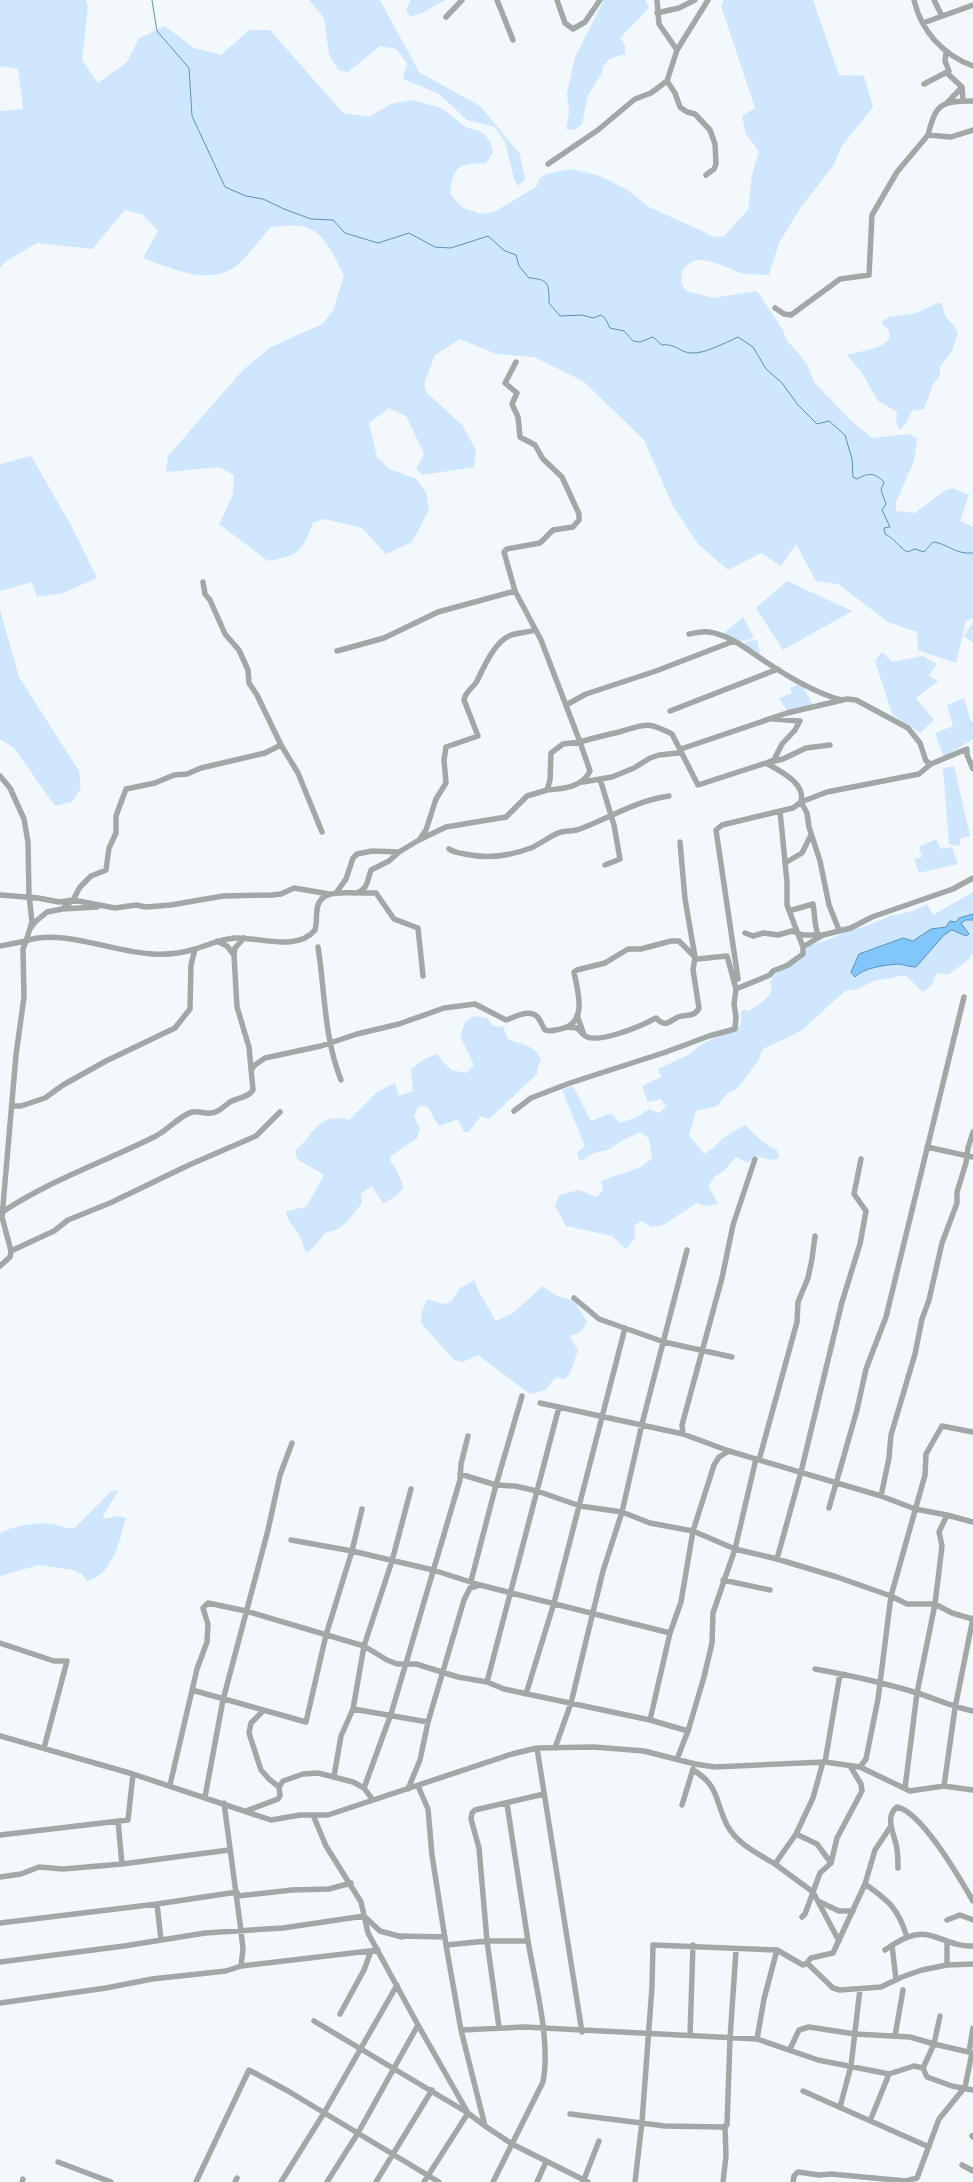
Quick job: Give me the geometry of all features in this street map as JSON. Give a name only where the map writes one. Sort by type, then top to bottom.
[{"type":"street","points":[[446,17],[462,0]]},
{"type":"street","points":[[497,0],[513,40]]},
{"type":"street","points":[[558,0],[565,23],[573,29],[585,22],[600,0]]},
{"type":"street","points":[[657,0],[657,13],[662,31],[677,50]]},
{"type":"street","points":[[657,13],[679,8],[695,0]]},
{"type":"street","points":[[914,0],[923,23],[946,53],[973,66]]},
{"type":"street","points":[[934,0],[942,16]]},
{"type":"street","points":[[548,164],[598,130],[635,99],[655,90],[667,81],[677,50],[706,1]]},
{"type":"street","points":[[923,23],[973,5]]},
{"type":"street","points":[[946,53],[945,61],[949,71],[948,74],[962,87],[963,101]]},
{"type":"street","points":[[924,84],[949,71]]},
{"type":"street","points":[[667,81],[675,93],[680,107],[687,112],[695,114],[710,130],[715,144],[716,164],[706,175]]},
{"type":"street","points":[[774,308],[784,314],[791,315],[840,279],[869,275],[872,215],[897,172],[928,135],[934,114],[962,87]]},
{"type":"street","points":[[948,102],[973,101]]},
{"type":"street","points":[[928,135],[951,137],[973,130]]},
{"type":"street","points":[[516,362],[505,383],[517,393],[512,404],[518,417],[520,437],[535,445],[542,459],[562,477],[580,517],[572,527],[553,530],[540,543],[507,549],[504,552],[515,591],[552,667],[590,771],[581,782]]},
{"type":"street","points":[[203,582],[205,594],[210,600],[225,634],[239,650],[248,670],[249,683],[281,745],[298,773],[322,832]]},
{"type":"street","points":[[337,651],[384,638],[438,612],[515,591]]},
{"type":"street","points":[[419,840],[426,830],[436,799],[446,783],[444,760],[446,748],[478,736],[464,696],[473,687],[483,667],[505,638],[516,633],[535,630]]},
{"type":"street","points":[[690,634],[708,631],[734,641],[778,669],[824,694],[841,700]]},
{"type":"street","points":[[566,705],[586,694],[656,671],[734,641]]},
{"type":"street","points":[[670,711],[778,669]]},
{"type":"street","points":[[358,893],[365,888],[371,870],[389,861],[399,852],[419,840],[446,827],[506,817],[531,794],[563,789],[581,782],[612,777],[659,755],[679,753],[681,749],[771,718],[841,700],[856,700],[908,728],[920,743],[926,761],[931,764]]},
{"type":"street","points":[[547,790],[551,772],[551,753],[563,744],[580,742],[637,725],[648,725],[672,734],[698,785],[774,760],[782,744],[795,730],[800,721],[771,718]]},
{"type":"street","points":[[766,763],[783,759],[806,748],[830,744]]},
{"type":"street","points":[[62,909],[73,900],[91,876],[106,870],[109,848],[116,834],[116,816],[126,790],[155,783],[174,775],[187,774],[201,768],[265,753],[281,745]]},
{"type":"street","points":[[514,1111],[531,1098],[570,1083],[735,1029],[734,1004],[738,989],[717,853],[716,830],[722,825],[793,808],[801,802],[827,792],[919,774],[931,764],[970,747]]},
{"type":"street","points":[[970,747],[967,755],[973,769]]},
{"type":"street","points":[[766,763],[792,779],[802,796],[801,802],[807,813],[811,835],[820,860],[829,905],[840,930]]},
{"type":"street","points":[[0,776],[10,788],[24,819],[30,858],[29,898],[32,922],[23,949],[25,987],[8,1130],[2,1213],[11,1251],[10,1258],[0,1266]]},
{"type":"street","points":[[600,779],[616,836],[620,860],[605,865]]},
{"type":"street","points":[[449,849],[474,856],[499,857],[531,848],[558,833],[580,829],[654,798],[670,796]]},
{"type":"street","points":[[738,989],[788,965],[803,954],[803,946],[787,905],[787,882],[780,811]]},
{"type":"street","points":[[785,863],[802,853],[811,835]]},
{"type":"street","points":[[251,1070],[265,1058],[399,1024],[433,1011],[475,1004],[506,1020],[526,1013],[532,1013],[539,1019],[547,1031],[567,1027],[577,1028],[584,1035],[592,1039],[639,1028],[656,1018],[662,1023],[667,1023],[679,1016],[689,1016],[697,1012],[699,1008],[693,970],[695,957],[685,899],[680,842]]},
{"type":"street","points":[[0,946],[26,942],[35,938],[63,939],[152,954],[194,949],[216,941],[244,938],[279,942],[307,937],[315,930],[319,902],[332,893],[346,879],[353,858],[357,854],[372,851],[399,852]]},
{"type":"street","points":[[745,933],[753,936],[764,933],[778,935],[792,931],[798,934],[820,934],[852,928],[872,917],[953,889],[973,878]]},
{"type":"street","points":[[30,929],[47,912],[62,909],[164,906],[223,896],[281,894],[294,888],[332,893],[376,893],[394,918],[418,928],[423,976]]},
{"type":"street","points":[[0,895],[60,902],[73,900],[105,907]]},
{"type":"street","points":[[789,911],[812,904],[816,918],[815,927],[820,934]]},
{"type":"street","points":[[803,946],[820,934]]},
{"type":"street","points":[[2,1213],[41,1190],[167,1131],[187,1114],[194,1112],[211,1113],[220,1110],[231,1101],[250,1094],[253,1090],[249,1047],[237,1007],[234,956],[235,948],[244,938]]},
{"type":"street","points":[[216,941],[222,942],[227,946],[234,956]]},
{"type":"street","points":[[567,1027],[577,1015],[580,1006],[574,972],[605,963],[628,949],[641,949],[672,941],[679,942],[700,960],[727,956],[738,989]]},
{"type":"street","points":[[318,946],[330,1043],[341,1080]]},
{"type":"street","points":[[12,1106],[21,1106],[45,1098],[64,1084],[106,1061],[175,1028],[190,1009],[194,949]]},
{"type":"street","points":[[829,1508],[857,1410],[866,1369],[886,1317],[964,997]]},
{"type":"street","points":[[577,1015],[584,1035]]},
{"type":"street","points":[[11,1251],[54,1231],[68,1220],[110,1203],[189,1165],[256,1136],[280,1112]]},
{"type":"street","points":[[881,1496],[890,1458],[891,1435],[915,1354],[922,1319],[929,1300],[942,1244],[957,1203],[957,1192],[970,1156],[973,1132]]},
{"type":"street","points":[[927,1147],[970,1156]]},
{"type":"street","points":[[683,1434],[682,1425],[722,1278],[733,1225],[755,1159]]},
{"type":"street","points":[[777,1559],[801,1472],[842,1302],[860,1244],[866,1211],[854,1194],[861,1159]]},
{"type":"street","points":[[0,1186],[4,1194]]},
{"type":"street","points":[[677,1759],[688,1731],[706,1668],[712,1643],[713,1613],[735,1549],[796,1322],[798,1302],[808,1278],[814,1236]]},
{"type":"street","points":[[555,1748],[571,1703],[604,1571],[622,1512],[642,1424],[687,1250]]},
{"type":"street","points":[[574,1298],[599,1319],[664,1342],[732,1357]]},
{"type":"street","points":[[526,1694],[554,1603],[625,1328]]},
{"type":"street","points":[[471,1581],[522,1396]]},
{"type":"street","points":[[540,1403],[683,1434],[729,1451],[881,1496],[915,1509],[973,1522]]},
{"type":"street","points":[[487,1682],[559,1407]]},
{"type":"street","points":[[860,1767],[866,1759],[880,1681],[891,1596],[925,1475],[926,1454],[942,1426],[973,1432]]},
{"type":"street","points":[[364,1788],[391,1714],[406,1665],[460,1474],[468,1436]]},
{"type":"street","points":[[204,1797],[223,1700],[280,1475],[292,1443]]},
{"type":"street","points":[[650,1720],[670,1633],[681,1602],[693,1531],[714,1465],[719,1457],[729,1451]]},
{"type":"street","points":[[460,1474],[496,1485],[516,1486],[537,1491],[580,1506],[622,1512],[650,1523],[693,1531],[735,1549],[777,1559],[891,1596],[907,1604],[935,1604],[952,1613],[973,1619],[956,1708],[944,1786]]},
{"type":"street","points":[[334,1776],[341,1736],[353,1709],[364,1646],[392,1561],[412,1490]]},
{"type":"street","points":[[192,1690],[306,1722],[326,1636],[352,1551],[362,1509]]},
{"type":"street","points":[[905,1788],[917,1692],[935,1604],[942,1546],[940,1532],[947,1515]]},
{"type":"street","points":[[291,1540],[352,1551],[433,1570],[480,1585],[670,1633]]},
{"type":"street","points":[[723,1580],[770,1590]]},
{"type":"street","points":[[408,1789],[420,1760],[428,1722],[466,1594],[470,1588],[480,1585]]},
{"type":"street","points":[[170,1786],[196,1669],[207,1642],[208,1624],[202,1610],[208,1603],[246,1610],[326,1636],[364,1646],[386,1660],[406,1665],[416,1664],[458,1677],[487,1682],[504,1689],[650,1720],[688,1731]]},
{"type":"street","points":[[0,1643],[54,1661],[67,1662],[44,1748]]},
{"type":"street","points":[[815,1669],[880,1681],[917,1692],[956,1708],[973,1711]]},
{"type":"street","points":[[774,1864],[796,1834],[813,1798],[824,1762],[840,1674]]},
{"type":"street","points":[[353,1709],[391,1714],[428,1722]]},
{"type":"street","points":[[263,1711],[251,1723],[249,1733],[261,1770],[279,1787]]},
{"type":"street","points":[[0,1736],[133,1774],[275,1820],[300,1815],[328,1815],[512,1754],[537,1748],[622,1748],[677,1759],[694,1767],[713,1789],[728,1826],[752,1852],[774,1864],[813,1892],[839,1941]]},
{"type":"street","points":[[537,1748],[582,2032]]},
{"type":"street","points":[[694,1767],[734,1768],[824,1762],[860,1767],[915,1791],[932,1786],[973,1790]]},
{"type":"street","points":[[802,1917],[805,1914],[820,1873],[831,1863],[837,1838],[862,1791],[861,1784],[850,1766]]},
{"type":"street","points":[[682,1805],[694,1767]]},
{"type":"street","points":[[246,1811],[278,1799],[279,1787],[283,1781],[303,1774],[318,1773],[354,1782],[364,1788],[372,1800]]},
{"type":"street","points":[[0,1835],[128,1820],[133,1774]]},
{"type":"street","points":[[418,1786],[428,1808],[432,1855],[446,1945],[461,2030],[483,2112],[484,2126]]},
{"type":"street","points":[[499,2027],[487,1941],[479,1848],[471,1819],[472,1813],[476,1810],[544,1794]]},
{"type":"street","points":[[224,1803],[243,1949],[241,1966]]},
{"type":"street","points":[[493,2182],[543,2082],[546,2070],[543,2028],[507,1804]]},
{"type":"street","points":[[898,1868],[896,1844],[891,1826],[891,1817],[897,1807],[910,1812],[918,1818],[973,1901]]},
{"type":"street","points":[[313,1815],[326,1846],[364,1907],[364,1916],[374,1950],[397,1985],[468,2112]]},
{"type":"street","points":[[118,1820],[122,1864]]},
{"type":"street","points":[[635,2182],[642,2122],[652,1987],[653,1945],[694,1945],[736,1950],[777,1950],[803,1965],[811,1958],[830,1954],[839,1941],[853,1911],[875,1850],[891,1826]]},
{"type":"street","points":[[796,1834],[817,1844],[831,1863]]},
{"type":"street","points":[[0,1877],[21,1874],[45,1867],[63,1869],[122,1864],[229,1850]]},
{"type":"street","points":[[0,1922],[237,1894],[328,1889],[350,1883]]},
{"type":"street","points":[[864,1884],[894,1908],[901,1918],[907,1937]]},
{"type":"street","points":[[820,1902],[839,1911],[853,1911]]},
{"type":"street","points":[[157,1904],[161,1940]]},
{"type":"street","points":[[947,1920],[960,1915],[973,1920]]},
{"type":"street","points":[[364,1916],[380,1931],[402,1936]]},
{"type":"street","points":[[0,1962],[205,1933],[283,1928],[364,1916]]},
{"type":"street","points":[[368,1932],[402,1936],[445,1937]]},
{"type":"street","points":[[885,1950],[907,1937],[930,1935],[947,1943],[973,1946]]},
{"type":"street","points":[[446,1945],[487,1941],[528,1941]]},
{"type":"street","points":[[947,1943],[947,1965]]},
{"type":"street","points":[[690,2036],[694,1945]]},
{"type":"street","points":[[892,1945],[896,1980]]},
{"type":"street","points":[[0,2002],[106,1988],[152,1979],[226,1971],[241,1966],[374,1950]]},
{"type":"street","points":[[340,2014],[374,1950]]},
{"type":"street","points":[[723,2182],[726,2156],[725,2126],[728,2122],[730,2039],[736,1950]]},
{"type":"street","points":[[757,2039],[764,1999],[777,1950]]},
{"type":"street","points":[[807,1963],[833,1988],[840,1990],[881,1987],[922,1970],[947,1965],[973,1964]]},
{"type":"street","points":[[281,2182],[324,2113],[397,1985]]},
{"type":"street","points":[[840,2108],[851,2066],[860,1989]]},
{"type":"street","points":[[895,2036],[903,1990]]},
{"type":"street","points":[[940,2016],[934,2044],[923,2068],[927,2077],[952,2086],[973,2090]]},
{"type":"street","points":[[314,2021],[468,2112],[484,2126],[512,2144],[585,2181],[600,2141]]},
{"type":"street","points":[[326,2182],[358,2133],[418,2025]]},
{"type":"street","points":[[461,2030],[499,2027],[543,2028],[582,2032],[648,2033],[757,2039],[818,2060],[889,2074],[914,2066],[923,2068]]},
{"type":"street","points":[[790,2049],[799,2030],[802,2027],[809,2027],[855,2034],[910,2037],[971,2052]]},
{"type":"street","points":[[793,2182],[794,2176],[798,2172],[877,2180],[917,2180],[939,2120],[965,2087],[973,2028]]},
{"type":"street","points":[[196,2182],[249,2070],[439,2182]]},
{"type":"street","points":[[870,2121],[889,2074]]},
{"type":"street","points":[[376,2182],[432,2090]]},
{"type":"street","points":[[803,2091],[928,2146]]},
{"type":"street","points":[[424,2182],[468,2112]]},
{"type":"street","points":[[570,2114],[682,2127],[725,2126]]},
{"type":"street","points":[[58,2162],[111,2182]]},
{"type":"street","points":[[537,2182],[546,2162]]},
{"type":"street","points":[[962,2165],[973,2171]]},
{"type":"street","points":[[830,2182],[831,2174]]},
{"type":"shaded area","points":[[0,0],[86,0],[88,6],[82,60],[98,83],[127,62],[139,38],[165,26],[194,48],[221,55],[249,30],[270,30],[343,113],[369,117],[391,104],[412,100],[441,108],[467,128],[478,130],[486,136],[491,143],[493,153],[486,163],[463,166],[455,172],[453,177],[450,194],[463,208],[481,214],[494,212],[536,187],[539,179],[546,174],[572,169],[600,176],[626,189],[649,207],[715,237],[724,236],[748,210],[752,175],[759,151],[746,134],[742,116],[755,108],[721,6],[724,0],[813,0],[839,75],[864,76],[873,107],[842,146],[833,166],[801,207],[779,243],[769,275],[745,274],[713,262],[697,260],[690,263],[684,269],[681,280],[686,291],[713,298],[757,291],[783,330],[786,339],[807,364],[814,382],[850,420],[872,438],[908,434],[917,438],[914,461],[896,502],[896,511],[915,513],[944,491],[953,488],[969,495],[960,521],[973,527],[973,618],[966,621],[956,663],[918,650],[917,632],[888,622],[838,584],[816,581],[796,544],[781,566],[761,553],[728,570],[698,544],[673,506],[644,440],[583,381],[534,357],[496,354],[460,339],[435,355],[424,384],[427,393],[462,425],[476,450],[474,467],[423,475],[416,469],[424,454],[406,416],[389,408],[369,423],[377,457],[389,469],[415,478],[426,492],[429,510],[412,542],[386,554],[362,528],[325,519],[313,523],[302,547],[298,551],[268,561],[219,524],[233,495],[234,475],[219,467],[166,472],[168,456],[243,370],[271,347],[322,324],[333,311],[344,275],[331,250],[318,234],[300,226],[287,225],[271,227],[240,263],[224,272],[213,275],[201,275],[177,270],[143,258],[158,231],[143,215],[125,210],[92,249],[37,243],[6,261],[0,268],[0,111],[23,109],[18,69],[0,66]]},
{"type":"shaded area","points":[[309,0],[380,0],[419,72],[480,106],[520,154],[525,179],[518,186],[514,179],[505,142],[495,127],[467,120],[439,94],[403,79],[407,63],[396,49],[380,46],[348,72],[339,71],[329,55],[324,18]]},
{"type":"shaded area","points":[[411,0],[446,0],[419,14],[410,16],[406,10]]},
{"type":"shaded area","points":[[604,0],[645,0],[649,8],[620,38],[625,45],[625,54],[609,59],[604,65],[602,73],[588,95],[582,124],[575,130],[566,129],[569,112],[567,94],[575,57]]},
{"type":"shaded area","points":[[937,303],[941,303],[945,315],[958,333],[952,351],[940,367],[940,376],[933,384],[924,409],[912,411],[906,423],[899,430],[896,421],[897,412],[878,401],[862,373],[847,355],[875,348],[887,341],[890,337],[889,331],[881,322],[889,317],[917,313]]},
{"type":"shaded area","points":[[31,456],[71,525],[97,578],[63,593],[37,597],[32,582],[0,591],[0,464]]},
{"type":"shaded area","points":[[787,581],[852,611],[783,650],[756,608]]},
{"type":"shaded area","points":[[0,610],[19,677],[79,771],[81,788],[72,802],[55,806],[14,748],[0,739]]},
{"type":"shaded area","points":[[743,617],[754,638],[739,642],[724,633]]},
{"type":"shaded area","points":[[973,622],[973,643],[964,636]]},
{"type":"shaded area","points":[[757,640],[760,653],[751,657],[744,642]]},
{"type":"shaded area","points":[[882,652],[892,662],[923,656],[937,664],[929,675],[938,681],[916,698],[934,720],[920,733],[892,714],[875,661]]},
{"type":"shaded area","points":[[801,683],[814,707],[788,712],[779,698],[792,693],[790,688]]},
{"type":"shaded area","points":[[964,698],[973,723],[973,739],[944,757],[935,733],[953,726],[947,705]]},
{"type":"shaded area","points":[[954,766],[970,836],[960,839],[960,846],[949,844],[943,768]]},
{"type":"shaded area","points":[[936,839],[941,849],[952,847],[958,864],[919,873],[914,859],[922,857],[919,847]]},
{"type":"shaded area","points":[[973,892],[973,953],[968,960],[948,975],[937,973],[932,985],[923,992],[906,976],[874,981],[857,989],[845,991],[801,1031],[763,1049],[758,1061],[737,1089],[728,1093],[717,1106],[696,1111],[689,1135],[704,1154],[723,1138],[745,1125],[764,1143],[777,1150],[779,1158],[771,1160],[755,1156],[748,1163],[736,1157],[725,1170],[714,1177],[709,1186],[718,1204],[705,1206],[697,1203],[663,1225],[652,1227],[641,1221],[634,1226],[635,1238],[626,1249],[612,1236],[566,1226],[555,1206],[559,1195],[579,1190],[596,1197],[603,1191],[601,1181],[641,1167],[652,1158],[649,1139],[641,1132],[623,1140],[608,1150],[594,1153],[583,1160],[579,1160],[577,1153],[585,1146],[562,1090],[573,1086],[591,1121],[611,1113],[620,1123],[637,1117],[649,1109],[659,1113],[666,1107],[661,1099],[648,1102],[642,1086],[661,1077],[658,1069],[690,1054],[700,1045],[739,1027],[741,1024],[741,1011],[745,1009],[749,1011],[767,998],[772,990],[770,982],[775,974],[800,958],[810,945],[890,916],[913,911],[927,904],[933,915]]},
{"type":"shaded area","points":[[472,1016],[487,1018],[493,1026],[503,1027],[508,1039],[534,1050],[541,1059],[537,1069],[538,1073],[489,1119],[481,1116],[469,1132],[464,1132],[458,1119],[440,1126],[426,1106],[418,1107],[414,1116],[420,1129],[417,1138],[391,1156],[390,1160],[404,1187],[392,1199],[383,1203],[372,1186],[361,1194],[362,1203],[346,1223],[338,1229],[325,1233],[313,1248],[306,1253],[301,1239],[288,1218],[286,1211],[305,1207],[324,1175],[297,1159],[295,1151],[323,1122],[338,1118],[349,1120],[377,1092],[395,1083],[399,1096],[413,1091],[411,1069],[426,1058],[437,1054],[451,1070],[466,1073],[474,1065],[460,1036],[465,1023]]},
{"type":"shaded area","points":[[474,1280],[496,1321],[513,1313],[543,1286],[557,1296],[573,1300],[587,1321],[580,1332],[569,1336],[578,1350],[570,1374],[564,1379],[556,1377],[545,1390],[530,1394],[478,1355],[463,1362],[454,1360],[421,1323],[421,1315],[427,1299],[443,1304],[451,1302],[460,1288]]},
{"type":"shaded area","points":[[118,1490],[103,1519],[118,1516],[126,1518],[114,1556],[103,1572],[96,1578],[87,1581],[82,1574],[73,1570],[39,1565],[0,1576],[0,1534],[4,1531],[32,1524],[75,1528],[110,1492]]},
{"type":"water","points":[[973,914],[973,920],[966,920],[961,923],[969,934],[966,936],[952,930],[944,935],[916,967],[899,964],[886,965],[869,969],[855,977],[851,972],[859,954],[903,938],[913,941],[931,929],[946,927],[950,921],[956,922],[959,918]]},
{"type":"waterway","points":[[152,0],[157,31],[189,68],[192,116],[225,187],[246,196],[263,199],[311,219],[333,220],[345,233],[378,243],[409,233],[435,247],[451,248],[488,236],[505,251],[516,255],[519,266],[529,278],[544,281],[549,291],[549,303],[560,316],[582,315],[593,318],[601,315],[605,318],[610,328],[624,331],[633,341],[640,342],[653,337],[662,345],[671,345],[688,353],[697,353],[722,345],[738,337],[753,347],[766,369],[782,383],[798,405],[817,424],[829,421],[845,435],[852,459],[853,477],[857,479],[871,474],[884,482],[881,490],[886,504],[882,510],[890,527],[884,528],[885,534],[907,552],[915,549],[924,552],[933,542],[943,544],[956,551],[973,553]]}]
